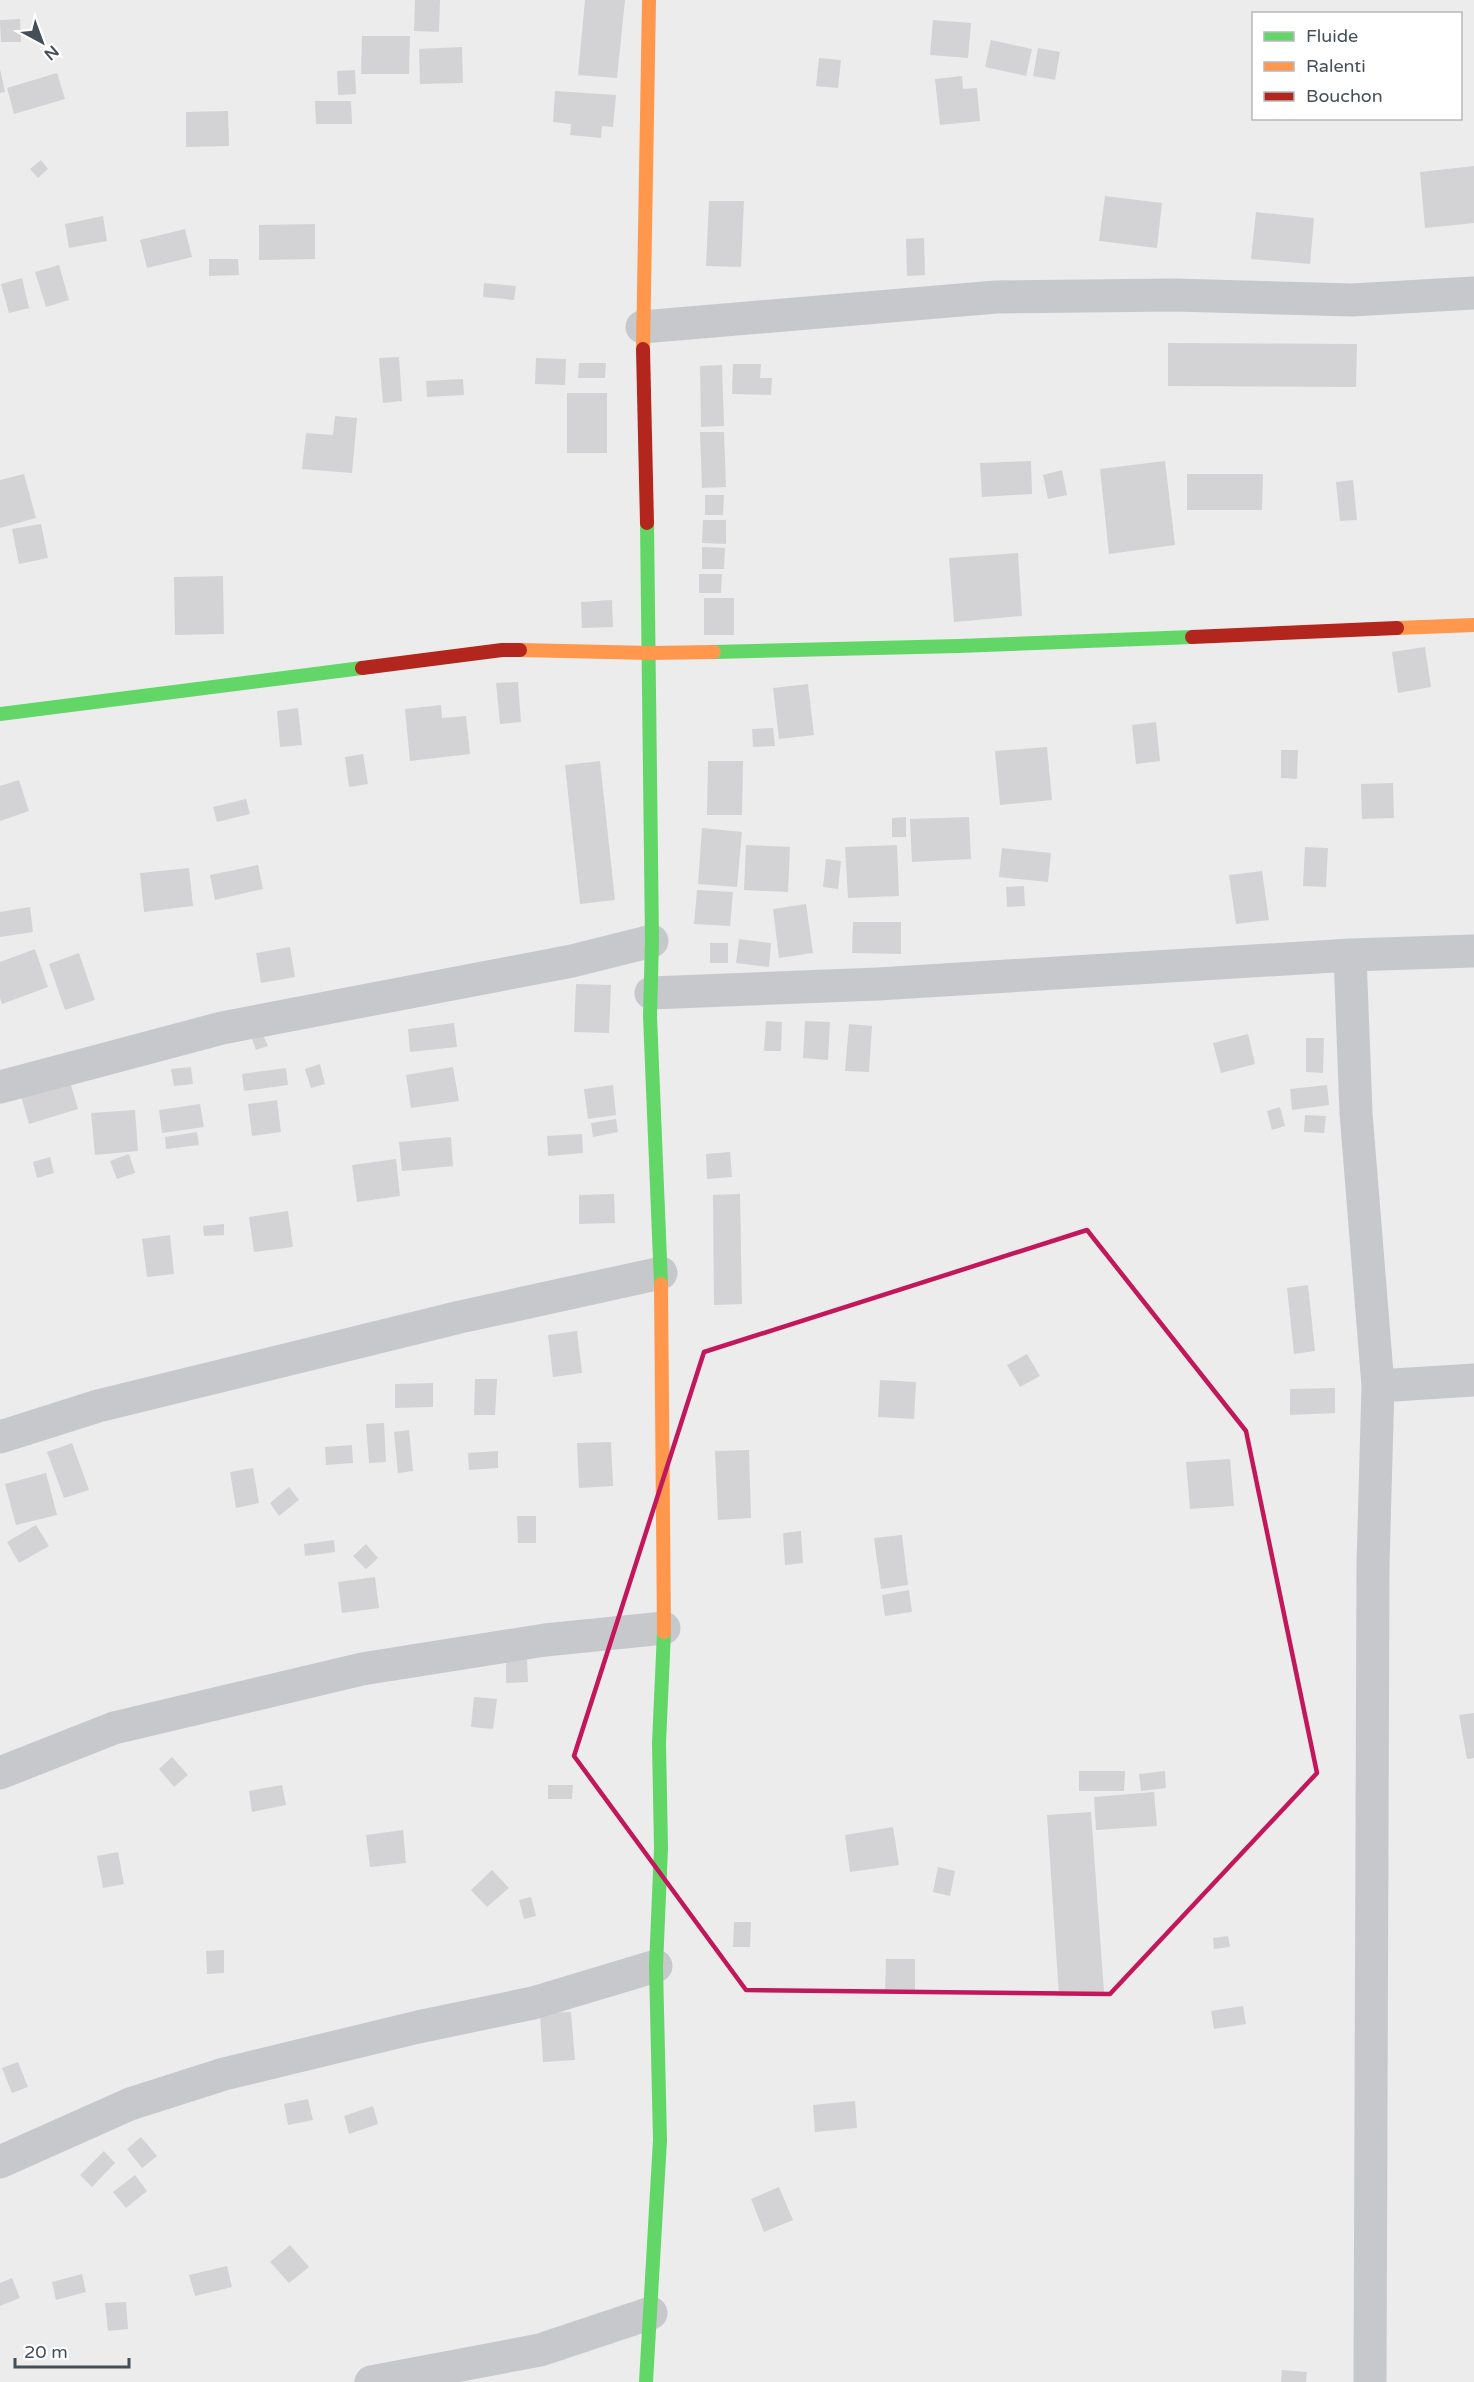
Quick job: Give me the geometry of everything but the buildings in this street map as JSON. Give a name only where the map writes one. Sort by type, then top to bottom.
[{"type":"street","points":[[646,2382],[660,2140],[656,1966],[661,1848],[658,1743],[664,1628],[662,1273],[651,993],[650,653],[642,327],[649,0]]},
{"type":"street","points":[[642,327],[996,297],[1175,296],[1352,300],[1474,293]]},
{"type":"street","points":[[0,714],[502,650],[650,653],[959,646],[1474,625]]},
{"type":"street","points":[[0,1087],[222,1028],[572,961],[652,941]]},
{"type":"street","points":[[651,993],[878,984],[1350,955],[1474,951]]},
{"type":"street","points":[[1350,955],[1356,1113],[1378,1386],[1373,1564],[1370,2382]]},
{"type":"street","points":[[0,1437],[98,1406],[459,1317],[662,1273]]},
{"type":"street","points":[[1378,1386],[1474,1380]]},
{"type":"street","points":[[0,1773],[114,1728],[362,1669],[545,1640],[664,1628]]},
{"type":"street","points":[[0,2162],[130,2104],[224,2074],[533,2002],[656,1966]]},
{"type":"street","points":[[371,2382],[540,2350],[651,2313]]},
{"type":"highlighted area","points":[[1087,1230],[1246,1431],[1317,1773],[1110,1994],[746,1990],[574,1756],[704,1352]]},
{"type":"traffic: fast","points":[[647,523],[652,941],[650,1016],[661,1284]]},
{"type":"traffic: fast","points":[[714,652],[1192,637]]},
{"type":"traffic: fast","points":[[0,714],[362,668]]},
{"type":"traffic: fast","points":[[646,2382],[660,2140],[656,1966],[661,1848],[659,1743],[664,1632]]},
{"type":"traffic: slow","points":[[643,349],[649,0]]},
{"type":"traffic: slow","points":[[1397,628],[1474,625]]},
{"type":"traffic: slow","points":[[520,650],[714,652]]},
{"type":"traffic: slow","points":[[661,1284],[664,1632]]},
{"type":"traffic: jam","points":[[643,349],[647,523]]},
{"type":"traffic: jam","points":[[1192,637],[1397,628]]},
{"type":"traffic: jam","points":[[362,668],[502,650],[520,650]]}]
